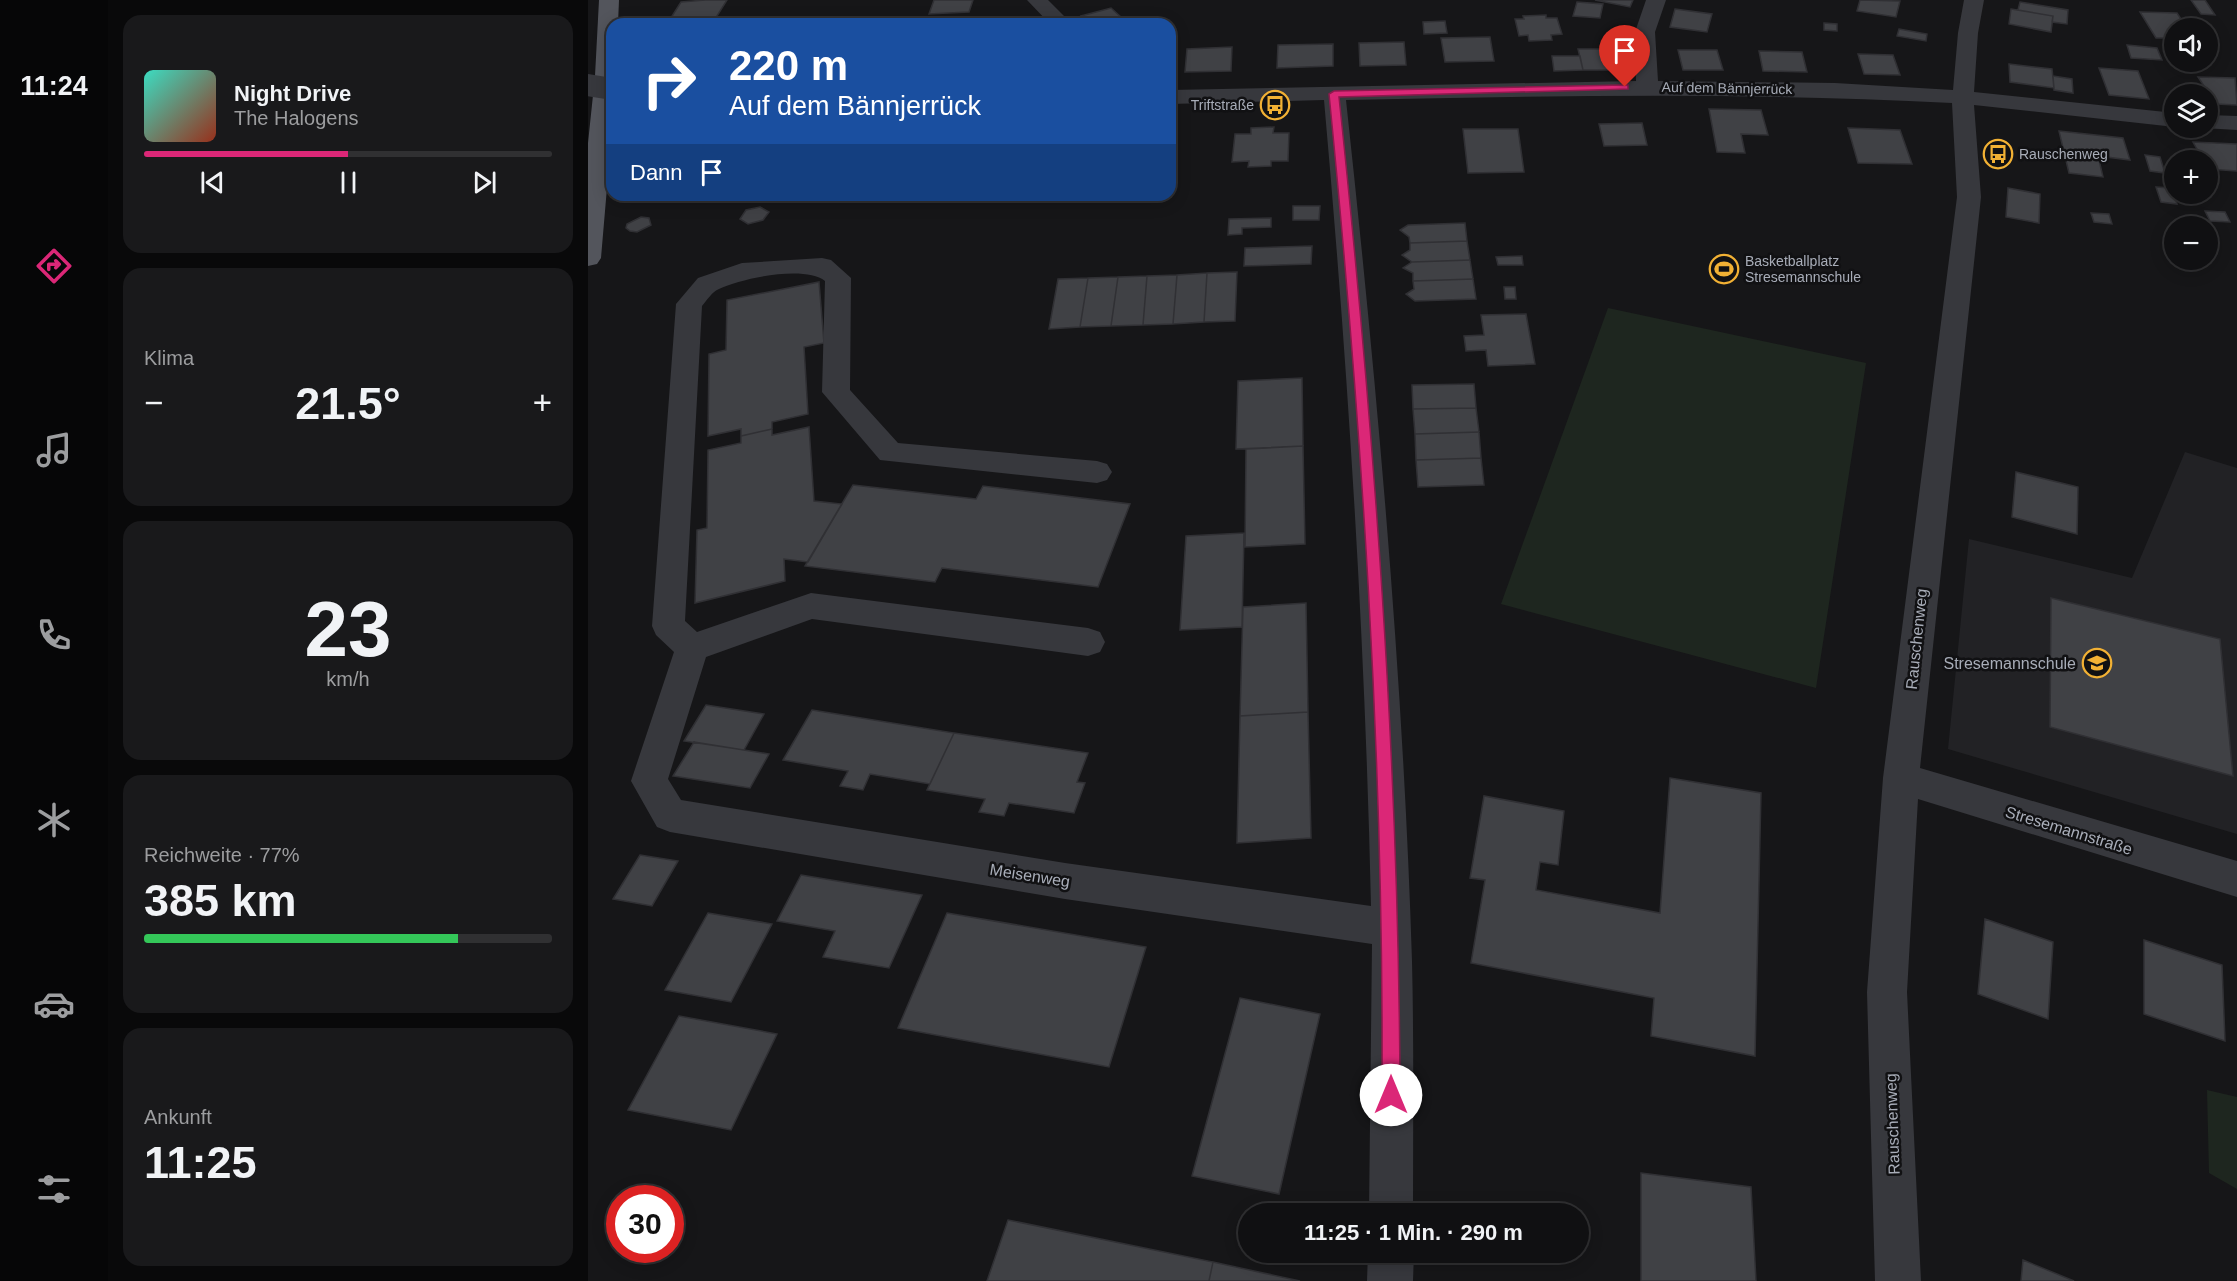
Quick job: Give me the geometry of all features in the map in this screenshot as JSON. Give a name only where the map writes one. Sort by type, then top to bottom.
[{"type":"main road","points":[[608,18],[609,0]]},
{"type":"main road","points":[[588,258],[606,76]]},
{"type":"street","points":[[1037,0],[1056,18]]},
{"type":"street","points":[[1647,87],[1645,32],[1656,0]]},
{"type":"street","name":"Rauschenweg","points":[[1898,1281],[1887,992],[1901,778],[1926,548],[1957,313],[1969,197],[1963,98],[1968,33],[1974,0]]},
{"type":"street","points":[[588,85],[606,88]]},
{"type":"street","name":"Auf dem Bännjerrück","points":[[1176,97],[1647,87],[1835,90],[1963,98],[2164,119]]},
{"type":"street","points":[[1334,94],[1351,262],[1382,697],[1391,928],[1391,1203]]},
{"type":"street","points":[[2218,122],[2237,123]]},
{"type":"street","points":[[1088,642],[811,606],[692,648],[668,626],[689,304],[707,284],[751,269],[822,266],[838,278],[836,392],[890,453],[1097,472]]},
{"type":"street","name":"Meisenweg","points":[[692,648],[649,781],[670,815],[1065,881],[1391,928]]},
{"type":"street","name":"Stresemannstraße","points":[[1901,778],[2237,879]]},
{"type":"street","points":[[1390,1263],[1390,1281]]},
{"type":"shaded area","points":[[1608,308],[1866,363],[1816,688],[1501,604]]},
{"type":"shaded area","name":"Stresemannschule","points":[[2185,452],[2237,468],[2237,834],[1948,749],[1969,539],[2132,578]]},
{"type":"shaded area","points":[[2207,1090],[2237,1097],[2237,1189],[2209,1173]]},
{"type":"building","points":[[727,0],[716,18],[671,18],[681,2]]},
{"type":"building","points":[[934,0],[973,0],[969,12],[929,14]]},
{"type":"building","points":[[1595,0],[1633,0],[1630,7]]},
{"type":"building","points":[[1860,0],[1900,1],[1896,17],[1857,11]]},
{"type":"building","points":[[2191,0],[2205,0],[2215,15],[2201,14]]},
{"type":"building","points":[[1577,2],[1603,4],[1600,18],[1573,16]]},
{"type":"building","points":[[2020,2],[2068,10],[2067,24],[2052,22],[2053,16],[2018,10]]},
{"type":"building","points":[[1111,8],[1121,17],[1083,18],[1081,16]]},
{"type":"building","points":[[1675,9],[1712,14],[1707,32],[1670,27]]},
{"type":"building","points":[[2011,9],[2053,16],[2051,32],[2009,24]]},
{"type":"building","points":[[2140,12],[2177,13],[2180,18],[2164,18],[2164,38],[2156,38]]},
{"type":"building","points":[[1546,15],[1546,18],[1557,18],[1562,34],[1551,35],[1552,40],[1529,41],[1528,35],[1519,36],[1515,19],[1524,19],[1523,16]]},
{"type":"building","points":[[1445,21],[1447,33],[1424,34],[1423,22]]},
{"type":"building","points":[[1824,23],[1837,24],[1837,31],[1824,30]]},
{"type":"building","points":[[1899,29],[1927,34],[1926,41],[1897,36]]},
{"type":"building","points":[[1490,37],[1494,61],[1445,62],[1441,38]]},
{"type":"building","points":[[1404,42],[1406,65],[1360,66],[1359,43]]},
{"type":"building","points":[[1333,44],[1333,66],[1277,68],[1278,45]]},
{"type":"building","points":[[2127,45],[2157,48],[2162,60],[2131,58]]},
{"type":"building","points":[[1232,47],[1231,71],[1185,72],[1187,49]]},
{"type":"building","points":[[1578,49],[1617,49],[1623,70],[1583,70]]},
{"type":"building","points":[[1678,50],[1717,50],[1723,70],[1683,70]]},
{"type":"building","points":[[1759,51],[1802,52],[1807,72],[1763,71]]},
{"type":"building","points":[[1858,54],[1893,55],[1900,75],[1864,74]]},
{"type":"building","points":[[1552,56],[1580,56],[1583,70],[1554,71]]},
{"type":"building","points":[[2009,64],[2052,69],[2054,88],[2010,82]]},
{"type":"building","points":[[2099,68],[2138,71],[2149,99],[2109,95]]},
{"type":"building","points":[[2053,76],[2072,79],[2073,93],[2054,90]]},
{"type":"building","points":[[2198,77],[2235,78],[2237,105],[2218,104],[2218,84],[2203,84]]},
{"type":"building","points":[[1709,109],[1761,110],[1768,135],[1741,134],[1745,153],[1717,152]]},
{"type":"building","points":[[1642,123],[1647,145],[1604,146],[1599,124]]},
{"type":"building","points":[[1274,127],[1273,133],[1289,133],[1288,161],[1271,161],[1271,166],[1248,167],[1249,161],[1232,162],[1235,134],[1251,134],[1251,128]]},
{"type":"building","points":[[1848,128],[1900,130],[1912,164],[1858,163]]},
{"type":"building","points":[[1463,129],[1518,129],[1524,172],[1468,173]]},
{"type":"building","points":[[2059,131],[2123,138],[2130,160],[2098,156],[2103,177],[2069,173]]},
{"type":"building","points":[[2193,142],[2237,144],[2237,171],[2218,170],[2218,150],[2197,150]]},
{"type":"building","points":[[2145,155],[2160,157],[2164,173],[2150,171]]},
{"type":"building","points":[[2156,187],[2164,188],[2164,202],[2161,202]]},
{"type":"building","points":[[2008,188],[2040,194],[2039,223],[2006,217]]},
{"type":"building","points":[[1293,206],[1320,206],[1319,220],[1293,220]]},
{"type":"building","points":[[760,207],[769,212],[763,220],[748,224],[740,219],[746,210]]},
{"type":"building","points":[[2205,211],[2225,212],[2230,222],[2218,221],[2218,216],[2208,216]]},
{"type":"building","points":[[2091,213],[2109,214],[2112,224],[2094,222]]},
{"type":"building","points":[[641,217],[649,218],[651,225],[637,232],[626,228],[627,224]]},
{"type":"building","points":[[1271,218],[1271,227],[1242,228],[1242,234],[1228,235],[1229,219]]},
{"type":"building","points":[[1465,223],[1467,241],[1410,243],[1409,237],[1400,230],[1408,225]]},
{"type":"building","points":[[1467,241],[1470,260],[1412,262],[1402,255],[1410,250],[1410,243]]},
{"type":"building","points":[[1312,246],[1311,264],[1244,266],[1245,248]]},
{"type":"building","points":[[1522,256],[1523,265],[1498,265],[1496,257]]},
{"type":"building","points":[[1470,260],[1473,279],[1413,281],[1413,273],[1403,268],[1412,262]]},
{"type":"building","points":[[1237,272],[1235,321],[1204,322],[1207,273]]},
{"type":"building","points":[[1207,273],[1204,322],[1173,324],[1177,275]]},
{"type":"building","points":[[1177,275],[1173,324],[1143,325],[1147,276]]},
{"type":"building","points":[[1147,276],[1143,325],[1111,326],[1118,277]]},
{"type":"building","points":[[1118,277],[1111,326],[1080,327],[1088,278]]},
{"type":"building","points":[[1088,278],[1080,327],[1049,329],[1058,279]]},
{"type":"building","points":[[1473,279],[1476,299],[1415,301],[1406,294],[1414,289],[1413,281]]},
{"type":"building","points":[[819,282],[824,343],[804,347],[808,414],[772,422],[772,429],[741,436],[741,429],[708,436],[709,354],[726,350],[727,300]]},
{"type":"building","points":[[1504,287],[1515,287],[1516,299],[1505,299]]},
{"type":"building","points":[[1526,314],[1535,364],[1488,366],[1486,350],[1466,351],[1464,336],[1484,335],[1481,315]]},
{"type":"building","points":[[1302,378],[1303,446],[1236,449],[1238,381]]},
{"type":"building","points":[[1474,384],[1476,408],[1413,409],[1412,385]]},
{"type":"building","points":[[1476,408],[1479,432],[1415,434],[1413,409]]},
{"type":"building","points":[[809,427],[814,501],[842,504],[808,562],[784,559],[785,581],[695,603],[697,530],[707,528],[708,450],[741,443],[741,436],[772,429],[772,435]]},
{"type":"building","points":[[1479,432],[1481,458],[1416,460],[1415,434]]},
{"type":"building","points":[[1303,446],[1305,544],[1245,547],[1246,449]]},
{"type":"building","points":[[1481,458],[1484,485],[1418,487],[1416,460]]},
{"type":"building","points":[[2016,472],[2078,487],[2077,534],[2012,517]]},
{"type":"building","points":[[853,485],[976,499],[983,486],[1130,504],[1098,587],[942,568],[935,582],[805,566]]},
{"type":"building","points":[[1244,533],[1242,627],[1180,630],[1186,536]]},
{"type":"building","points":[[2051,598],[2220,639],[2233,776],[2050,727]]},
{"type":"building","points":[[1306,603],[1308,712],[1240,716],[1243,607]]},
{"type":"building","points":[[706,705],[764,714],[744,750],[684,741]]},
{"type":"building","points":[[812,710],[954,733],[930,784],[870,774],[863,790],[840,786],[848,771],[783,760]]},
{"type":"building","points":[[1308,712],[1311,838],[1237,843],[1240,716]]},
{"type":"building","points":[[954,733],[1088,753],[1077,782],[1085,783],[1074,813],[1009,803],[1004,816],[979,812],[985,799],[927,790]]},
{"type":"building","points":[[694,742],[769,754],[750,788],[673,776]]},
{"type":"building","points":[[1670,778],[1761,793],[1755,1056],[1651,1036],[1654,998],[1471,963],[1485,880],[1470,878],[1484,796],[1564,811],[1558,865],[1540,862],[1536,890],[1660,913]]},
{"type":"building","points":[[640,855],[678,861],[652,906],[613,899]]},
{"type":"building","points":[[801,875],[922,895],[889,968],[823,957],[835,931],[777,921]]},
{"type":"building","points":[[708,913],[772,924],[731,1002],[665,990]]},
{"type":"building","points":[[947,913],[1146,947],[1109,1067],[898,1028]]},
{"type":"building","points":[[1985,919],[2053,942],[2048,1019],[1978,994]]},
{"type":"building","points":[[2144,940],[2222,965],[2225,1041],[2144,1014]]},
{"type":"building","points":[[1240,998],[1320,1014],[1279,1194],[1192,1176]]},
{"type":"building","points":[[679,1016],[777,1034],[731,1130],[628,1110]]},
{"type":"building","points":[[1641,1173],[1751,1187],[1756,1281],[1641,1281]]},
{"type":"building","points":[[1008,1220],[1213,1262],[1209,1281],[987,1281]]},
{"type":"building","points":[[2023,1260],[2074,1281],[2021,1281]]},
{"type":"building","points":[[1213,1262],[1300,1281],[1209,1281]]},
{"type":"place","name":"Triftstraße","points":[[1275,105]]},
{"type":"place","name":"Rauschenweg","points":[[1998,154]]},
{"type":"place","name":"Basketballplatz Stresemannschule","points":[[1724,269]]},
{"type":"place","name":"Stresemannschule","points":[[2097,663]]},
{"type":"route","points":[[1391,1095],[1391,928],[1382,697],[1351,262],[1334,94],[1625,87]]}]
